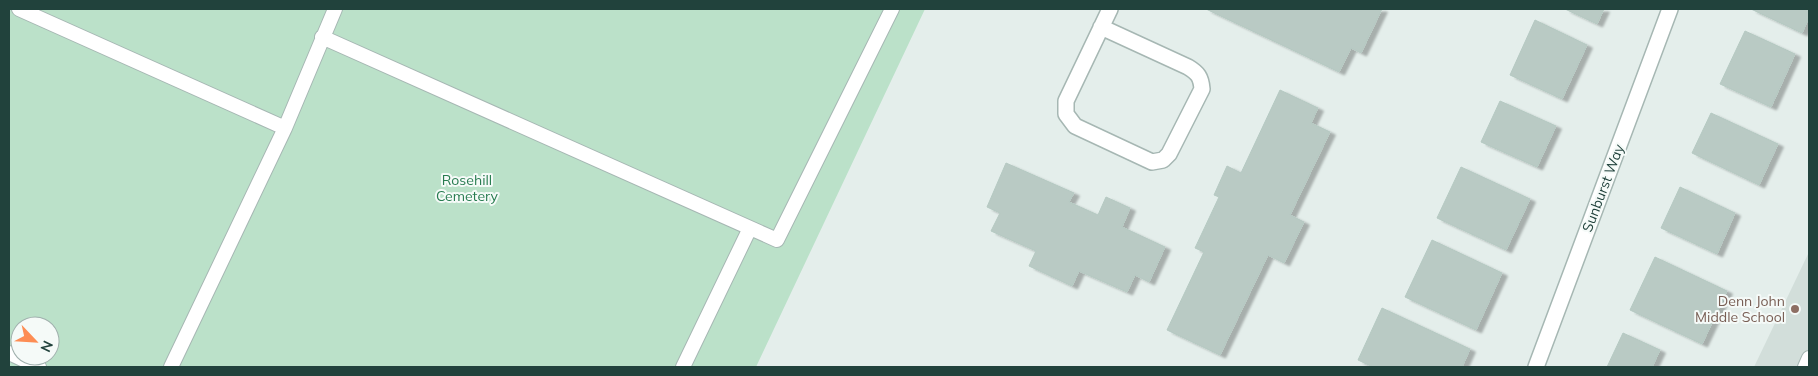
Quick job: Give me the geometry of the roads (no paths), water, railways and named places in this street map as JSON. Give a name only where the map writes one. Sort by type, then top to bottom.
[{"type":"street","points":[[1101,27],[1188,67],[1197,72],[1201,80],[1202,89],[1170,154],[1163,160],[1152,162],[1075,126],[1066,114],[1066,101],[1101,27],[1110,9]]},
{"type":"street","name":"Sunburst Way","points":[[1536,367],[1670,9]]},
{"type":"lane","points":[[19,9],[285,128]]},
{"type":"lane","points":[[171,367],[285,128],[335,9]]},
{"type":"lane","points":[[322,37],[777,240],[892,9]]},
{"type":"lane","points":[[683,367],[750,228]]},
{"type":"lane","points":[[9,353],[39,367]]},
{"type":"lane","points":[[1805,367],[1809,358]]},
{"type":"place","name":"Denn John Middle School","points":[[1795,309]]},
{"type":"park label","name":"Rosehill Cemetery","points":[[467,188]]}]
